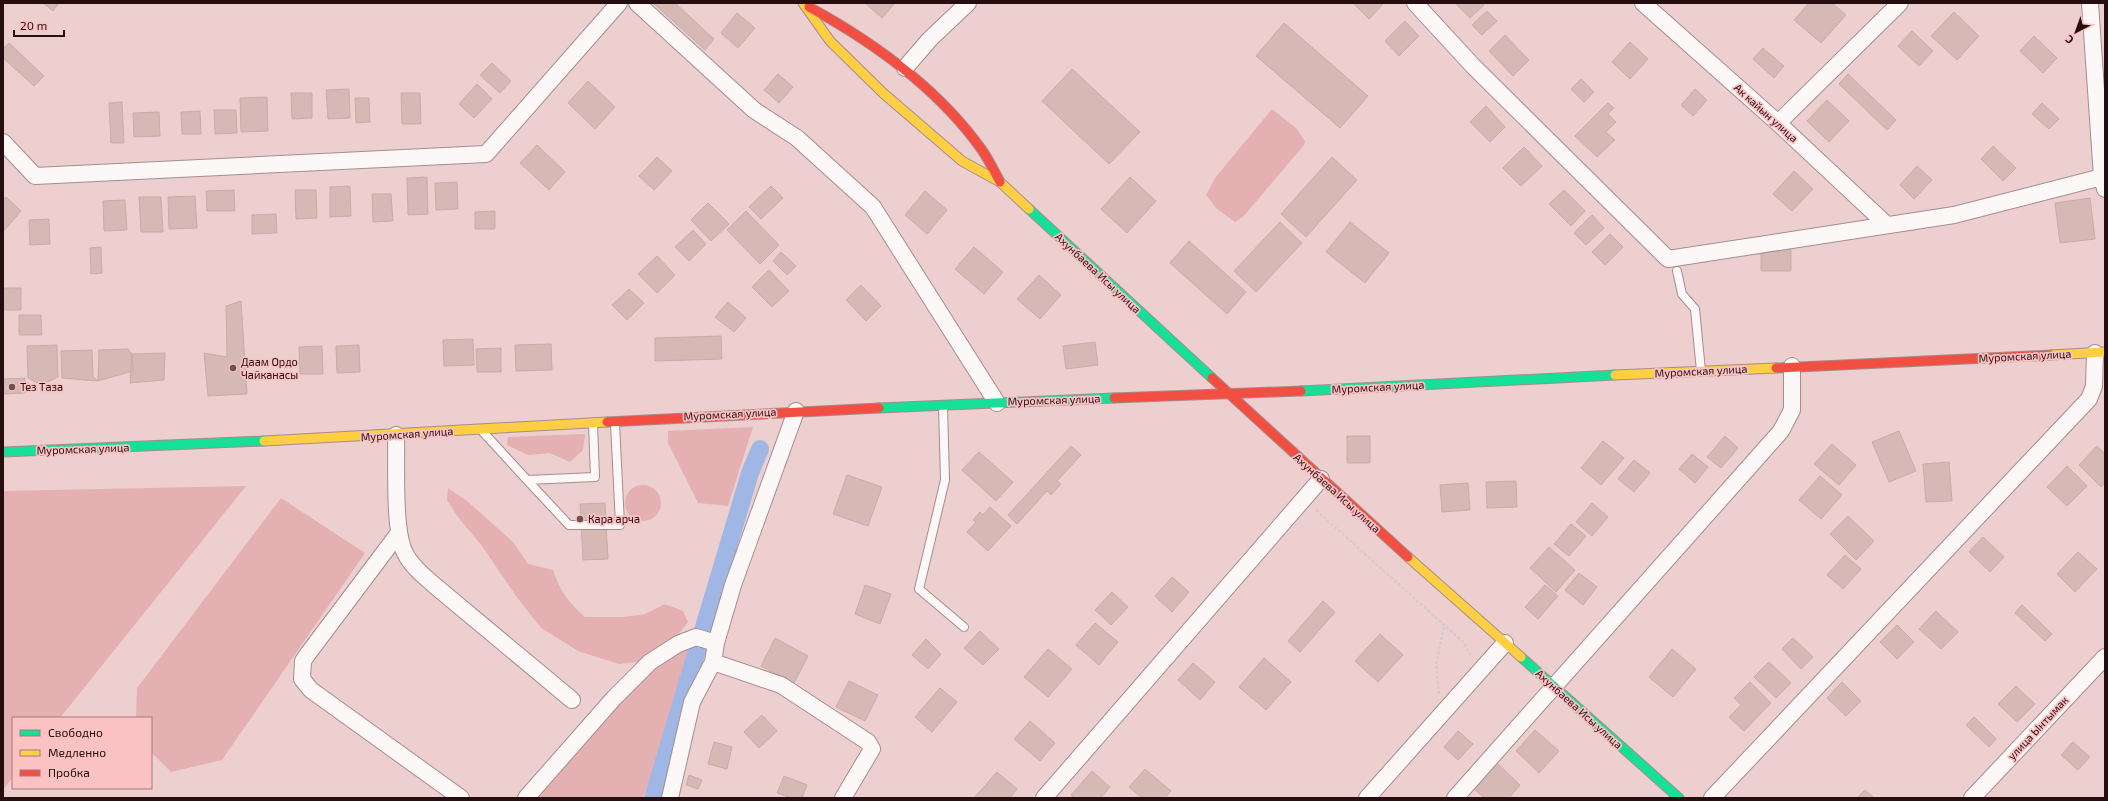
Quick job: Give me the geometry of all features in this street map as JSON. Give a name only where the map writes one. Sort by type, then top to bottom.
[{"type":"main road","name":"Ахунбаева Исы улица","points":[[806,4],[842,25],[905,68],[934,96],[979,145],[1000,182]]},
{"type":"main road","name":"Ахунбаева Исы улица","points":[[806,4],[830,41],[883,93],[962,161],[1000,182],[1321,479],[1679,798]]},
{"type":"main road","name":"Муромская улица","points":[[3,452],[396,435],[615,420],[796,411],[1228,394],[2100,352]]},
{"type":"street","points":[[3,142],[35,176],[486,154],[619,3]]},
{"type":"street","points":[[637,3],[754,110],[797,138],[873,207],[997,402]]},
{"type":"street","points":[[905,68],[930,39],[968,3]]},
{"type":"street","points":[[1415,3],[1473,66],[1673,265],[1684,256],[1954,215],[2104,183],[2099,38],[2090,3]]},
{"type":"street","name":"Ак кайын улица","points":[[1642,3],[1778,123],[1887,226]]},
{"type":"street","points":[[1778,123],[1900,3]]},
{"type":"street","points":[[1712,798],[2089,399],[2094,386],[2100,352]]},
{"type":"street","points":[[1455,798],[1782,431],[1792,410],[1792,366]]},
{"type":"street","points":[[670,798],[692,702],[713,662],[706,640],[733,586],[796,411]]},
{"type":"street","points":[[396,435],[398,534],[405,554],[417,569],[572,700]]},
{"type":"street","points":[[1044,798],[1321,479]]},
{"type":"street","points":[[398,534],[307,655],[303,661],[302,678],[311,690],[461,798]]},
{"type":"street","points":[[526,798],[614,698],[650,662],[678,644],[706,640]]},
{"type":"street","points":[[1367,798],[1505,643]]},
{"type":"street","name":"улица Ынтымак","points":[[1972,798],[2105,657]]},
{"type":"street","points":[[713,662],[781,685],[868,742],[872,749],[843,798]]},
{"type":"lane","points":[[1673,265],[1682,294],[1695,308],[1701,371]]},
{"type":"lane","points":[[943,405],[945,480],[918,589],[964,628]]},
{"type":"lane","points":[[480,429],[569,525],[620,525],[615,420]]},
{"type":"lane","points":[[527,480],[595,477],[593,422]]},
{"type":"path","points":[[1312,507],[1463,642],[1476,661]]},
{"type":"path","points":[[1441,714],[1436,665],[1444,625]]},
{"type":"shaded area","points":[[1272,109],[1296,128],[1305,141],[1304,145],[1243,217],[1235,222],[1216,208],[1206,195],[1215,178]]},
{"type":"shaded area","points":[[753,427],[728,506],[698,503],[668,443],[668,431]]},
{"type":"shaded area","points":[[585,434],[583,450],[570,462],[550,453],[528,455],[507,445],[508,437]]},
{"type":"shaded area","points":[[643,485],[656,490],[661,503],[656,516],[643,521],[630,516],[625,503],[630,490]]},
{"type":"shaded area","points":[[246,486],[61,717],[12,717],[12,778],[3,790],[3,491]]},
{"type":"shaded area","points":[[448,488],[467,501],[513,542],[528,564],[553,570],[566,596],[574,607],[585,617],[624,617],[645,614],[665,604],[683,611],[688,622],[679,634],[638,662],[619,664],[578,651],[541,628],[516,596],[482,546],[458,517],[447,500]]},
{"type":"shaded area","points":[[281,498],[365,553],[222,760],[171,772],[152,753],[152,717],[136,717],[137,688]]},
{"type":"shaded area","points":[[696,645],[643,798],[532,798],[642,677],[673,653]]},
{"type":"building","points":[[43,3],[59,3],[53,11]]},
{"type":"building","points":[[653,3],[675,3],[714,39],[705,50]]},
{"type":"building","points":[[865,3],[895,3],[882,18]]},
{"type":"building","points":[[1353,3],[1384,3],[1369,19]]},
{"type":"building","points":[[1455,3],[1482,3],[1484,5],[1470,18]]},
{"type":"building","points":[[1809,3],[1832,3],[1846,15],[1821,43],[1794,20]]},
{"type":"building","points":[[1487,11],[1497,21],[1482,35],[1472,25]]},
{"type":"building","points":[[1954,12],[1979,36],[1957,60],[1931,36]]},
{"type":"building","points":[[737,13],[755,28],[738,48],[721,33]]},
{"type":"building","points":[[1405,21],[1419,36],[1399,56],[1385,41]]},
{"type":"building","points":[[1284,23],[1368,96],[1340,128],[1256,56]]},
{"type":"building","points":[[1912,31],[1933,51],[1919,66],[1898,46]]},
{"type":"building","points":[[1505,35],[1529,60],[1513,76],[1489,51]]},
{"type":"building","points":[[2034,36],[2057,58],[2043,73],[2020,51]]},
{"type":"building","points":[[1630,42],[1648,59],[1630,79],[1612,62]]},
{"type":"building","points":[[9,43],[44,76],[34,86],[3,58],[3,49]]},
{"type":"building","points":[[1763,48],[1784,66],[1774,78],[1753,59]]},
{"type":"building","points":[[492,63],[511,81],[500,93],[480,75]]},
{"type":"building","points":[[1072,69],[1140,132],[1109,164],[1042,101]]},
{"type":"building","points":[[778,74],[793,87],[779,103],[764,90]]},
{"type":"building","points":[[1848,74],[1896,120],[1887,130],[1839,84]]},
{"type":"building","points":[[1581,79],[1594,92],[1584,102],[1571,89]]},
{"type":"building","points":[[588,81],[615,107],[595,129],[568,103]]},
{"type":"building","points":[[477,84],[492,99],[474,118],[459,104]]},
{"type":"building","points":[[349,89],[350,118],[328,119],[326,90]]},
{"type":"building","points":[[1695,89],[1707,100],[1693,116],[1681,105]]},
{"type":"building","points":[[291,93],[312,93],[312,118],[292,119]]},
{"type":"building","points":[[401,93],[420,93],[421,124],[402,124]]},
{"type":"building","points":[[267,97],[268,131],[241,132],[240,98]]},
{"type":"building","points":[[355,98],[369,98],[370,122],[356,123]]},
{"type":"building","points":[[1827,100],[1849,121],[1829,142],[1807,121]]},
{"type":"building","points":[[122,102],[124,143],[111,143],[109,103]]},
{"type":"building","points":[[1608,103],[1614,108],[1608,114],[1616,122],[1606,132],[1615,140],[1597,157],[1575,136]]},
{"type":"building","points":[[2042,103],[2059,119],[2049,129],[2032,114]]},
{"type":"building","points":[[1486,106],[1505,127],[1490,142],[1470,122]]},
{"type":"building","points":[[214,110],[236,110],[237,133],[215,134]]},
{"type":"building","points":[[200,111],[201,134],[182,134],[181,112]]},
{"type":"building","points":[[159,112],[160,136],[134,137],[133,113]]},
{"type":"building","points":[[537,145],[565,172],[549,190],[520,163]]},
{"type":"building","points":[[1993,146],[2016,168],[2003,181],[1981,159]]},
{"type":"building","points":[[1524,147],[1542,166],[1521,186],[1503,168]]},
{"type":"building","points":[[657,157],[672,171],[654,190],[639,176]]},
{"type":"building","points":[[1332,157],[1357,180],[1306,237],[1281,214]]},
{"type":"building","points":[[1917,166],[1932,180],[1914,199],[1900,185]]},
{"type":"building","points":[[1794,171],[1813,189],[1792,211],[1773,194]]},
{"type":"building","points":[[427,177],[428,214],[408,215],[407,178]]},
{"type":"building","points":[[1130,177],[1156,201],[1127,233],[1101,209]]},
{"type":"building","points":[[457,182],[458,209],[436,210],[435,183]]},
{"type":"building","points":[[350,186],[351,216],[330,217],[330,187]]},
{"type":"building","points":[[771,186],[783,198],[761,219],[749,207]]},
{"type":"building","points":[[234,190],[235,211],[207,211],[206,191]]},
{"type":"building","points":[[295,190],[316,190],[317,218],[296,219]]},
{"type":"building","points":[[1564,190],[1585,211],[1571,226],[1549,204]]},
{"type":"building","points":[[925,191],[947,210],[927,234],[905,215]]},
{"type":"building","points":[[372,194],[391,194],[393,221],[373,222]]},
{"type":"building","points":[[195,196],[197,228],[169,229],[168,197]]},
{"type":"building","points":[[6,197],[21,211],[3,232],[3,200]]},
{"type":"building","points":[[139,197],[161,197],[163,232],[141,232]]},
{"type":"building","points":[[2090,198],[2095,239],[2060,243],[2055,203]]},
{"type":"building","points":[[125,200],[127,230],[104,231],[103,201]]},
{"type":"building","points":[[708,203],[729,224],[711,241],[691,220]]},
{"type":"building","points":[[495,211],[495,229],[475,229],[475,212]]},
{"type":"building","points":[[746,211],[779,245],[760,264],[727,230]]},
{"type":"building","points":[[276,214],[277,233],[252,234],[252,215]]},
{"type":"building","points":[[1592,215],[1604,228],[1586,245],[1574,233]]},
{"type":"building","points":[[49,219],[50,244],[30,245],[29,220]]},
{"type":"building","points":[[1280,222],[1302,243],[1256,292],[1234,271]]},
{"type":"building","points":[[1350,222],[1389,253],[1365,283],[1326,252]]},
{"type":"building","points":[[693,230],[706,244],[689,261],[675,247]]},
{"type":"building","points":[[1610,234],[1623,247],[1605,265],[1592,252]]},
{"type":"building","points":[[1189,241],[1246,292],[1227,314],[1170,263]]},
{"type":"building","points":[[101,247],[102,273],[91,274],[90,248]]},
{"type":"building","points":[[974,247],[1003,272],[984,294],[955,269]]},
{"type":"building","points":[[1791,249],[1791,271],[1761,271],[1761,250]]},
{"type":"building","points":[[781,252],[796,266],[787,275],[773,261]]},
{"type":"building","points":[[657,256],[675,275],[657,293],[638,274]]},
{"type":"building","points":[[769,270],[789,291],[772,307],[752,287]]},
{"type":"building","points":[[1039,275],[1061,295],[1040,319],[1017,299]]},
{"type":"building","points":[[861,285],[881,306],[866,321],[846,300]]},
{"type":"building","points":[[3,288],[21,288],[21,310],[3,310]]},
{"type":"building","points":[[629,289],[644,303],[627,320],[612,305]]},
{"type":"building","points":[[241,301],[247,394],[208,396],[204,353],[227,357],[226,306]]},
{"type":"building","points":[[728,302],[746,318],[734,332],[715,317]]},
{"type":"building","points":[[19,315],[41,315],[42,335],[19,335]]},
{"type":"building","points":[[721,336],[722,359],[655,361],[655,338]]},
{"type":"building","points":[[473,339],[474,365],[444,366],[443,340]]},
{"type":"building","points":[[1095,342],[1098,365],[1066,369],[1063,346]]},
{"type":"building","points":[[551,344],[552,370],[516,371],[515,345]]},
{"type":"building","points":[[57,345],[58,377],[41,385],[28,378],[27,346]]},
{"type":"building","points":[[359,345],[360,372],[337,373],[336,346]]},
{"type":"building","points":[[322,346],[323,374],[300,374],[299,347]]},
{"type":"building","points":[[501,348],[501,372],[477,372],[476,349]]},
{"type":"building","points":[[128,349],[132,354],[133,371],[98,381],[99,350]]},
{"type":"building","points":[[92,350],[93,377],[98,381],[62,378],[61,351]]},
{"type":"building","points":[[165,353],[164,380],[130,383],[132,354]]},
{"type":"building","points":[[25,378],[25,393],[3,394],[3,379]]},
{"type":"building","points":[[1899,431],[1916,471],[1889,482],[1872,442]]},
{"type":"building","points":[[1347,436],[1370,436],[1370,463],[1347,463]]},
{"type":"building","points":[[1725,436],[1738,448],[1721,468],[1707,457]]},
{"type":"building","points":[[1603,441],[1624,458],[1601,485],[1581,468]]},
{"type":"building","points":[[1832,444],[1856,465],[1839,485],[1814,464]]},
{"type":"building","points":[[1071,446],[1081,455],[1057,481],[1061,484],[1051,495],[1047,491],[1017,524],[1008,515]]},
{"type":"building","points":[[2097,446],[2105,454],[2105,483],[2101,487],[2079,465]]},
{"type":"building","points":[[979,452],[1013,482],[996,501],[962,470]]},
{"type":"building","points":[[1692,454],[1708,467],[1695,483],[1679,469]]},
{"type":"building","points":[[1634,460],[1650,473],[1634,492],[1618,479]]},
{"type":"building","points":[[1949,462],[1952,501],[1926,502],[1923,464]]},
{"type":"building","points":[[2067,466],[2087,486],[2067,506],[2047,487]]},
{"type":"building","points":[[847,475],[882,487],[868,526],[833,514]]},
{"type":"building","points":[[1820,476],[1842,495],[1821,519],[1799,500]]},
{"type":"building","points":[[1516,481],[1517,507],[1487,508],[1486,482]]},
{"type":"building","points":[[1468,483],[1470,510],[1442,512],[1440,485]]},
{"type":"building","points":[[605,503],[608,559],[583,560],[580,504]]},
{"type":"building","points":[[1592,503],[1608,517],[1592,536],[1576,522]]},
{"type":"building","points":[[990,507],[1011,526],[988,551],[967,532],[976,522],[973,520],[980,512],[983,515]]},
{"type":"building","points":[[1848,516],[1874,541],[1856,560],[1830,534]]},
{"type":"building","points":[[1571,524],[1586,536],[1569,556],[1554,544]]},
{"type":"building","points":[[1983,537],[2004,557],[1990,572],[1969,552]]},
{"type":"building","points":[[1549,547],[1575,570],[1556,592],[1530,568]]},
{"type":"building","points":[[2078,552],[2097,569],[2075,592],[2057,574]]},
{"type":"building","points":[[1845,555],[1861,569],[1843,589],[1827,575]]},
{"type":"building","points":[[1579,573],[1597,587],[1583,605],[1565,590]]},
{"type":"building","points":[[1172,577],[1189,592],[1172,612],[1155,596]]},
{"type":"building","points":[[865,585],[891,594],[880,624],[855,614]]},
{"type":"building","points":[[1545,585],[1558,596],[1538,619],[1525,607]]},
{"type":"building","points":[[1112,592],[1128,607],[1111,625],[1095,610]]},
{"type":"building","points":[[1323,601],[1335,612],[1300,652],[1288,641]]},
{"type":"building","points":[[2022,605],[2052,634],[2045,641],[2015,613]]},
{"type":"building","points":[[1936,611],[1958,632],[1941,649],[1919,629]]},
{"type":"building","points":[[1095,623],[1118,642],[1099,665],[1076,645]]},
{"type":"building","points":[[1897,625],[1914,642],[1897,659],[1880,642]]},
{"type":"building","points":[[980,631],[999,649],[983,665],[964,648]]},
{"type":"building","points":[[1380,634],[1403,655],[1378,682],[1355,661]]},
{"type":"building","points":[[775,638],[808,656],[794,683],[761,666]]},
{"type":"building","points":[[1793,638],[1813,657],[1801,669],[1782,649]]},
{"type":"building","points":[[926,639],[941,654],[928,669],[912,655]]},
{"type":"building","points":[[1048,649],[1072,669],[1048,697],[1024,677]]},
{"type":"building","points":[[1672,649],[1696,669],[1673,697],[1649,677]]},
{"type":"building","points":[[1264,658],[1291,682],[1266,710],[1239,687]]},
{"type":"building","points":[[1769,662],[1791,683],[1776,698],[1754,677]]},
{"type":"building","points":[[1193,663],[1215,682],[1200,700],[1178,680]]},
{"type":"building","points":[[849,681],[878,695],[865,721],[836,707]]},
{"type":"building","points":[[1750,682],[1771,703],[1744,731],[1729,717],[1741,705],[1734,698]]},
{"type":"building","points":[[1842,682],[1861,701],[1846,716],[1827,698]]},
{"type":"building","points":[[2016,686],[2035,704],[2017,722],[1998,704]]},
{"type":"building","points":[[940,688],[957,702],[932,732],[915,717]]},
{"type":"building","points":[[762,715],[777,731],[759,748],[744,732]]},
{"type":"building","points":[[1974,717],[1996,739],[1989,747],[1966,725]]},
{"type":"building","points":[[1030,721],[1055,743],[1040,761],[1014,739]]},
{"type":"building","points":[[1535,730],[1559,751],[1539,773],[1516,751]]},
{"type":"building","points":[[1458,731],[1473,744],[1458,760],[1444,747]]},
{"type":"building","points":[[714,742],[732,747],[727,769],[708,764]]},
{"type":"building","points":[[2073,742],[2090,757],[2078,770],[2061,755]]},
{"type":"building","points":[[1497,763],[1520,785],[1509,798],[1484,798],[1474,789]]},
{"type":"building","points":[[1145,769],[1171,791],[1165,798],[1142,798],[1129,787]]},
{"type":"building","points":[[1092,771],[1110,787],[1101,798],[1074,798],[1071,795]]},
{"type":"building","points":[[997,772],[1017,789],[1010,798],[974,798]]},
{"type":"building","points":[[689,775],[702,780],[698,789],[686,785]]},
{"type":"building","points":[[784,776],[807,785],[802,798],[791,798],[777,793]]},
{"type":"building","points":[[1865,790],[1874,798],[1857,798]]},
{"type":"waterway","points":[[653,798],[750,473],[760,449]]},
{"type":"traffic: fast","points":[[1029,209],[1212,378]]},
{"type":"traffic: fast","points":[[1301,391],[1615,375]]},
{"type":"traffic: fast","points":[[879,408],[1114,398]]},
{"type":"traffic: fast","points":[[3,452],[264,441]]},
{"type":"traffic: fast","points":[[1521,657],[1679,798]]},
{"type":"traffic: slow","points":[[803,3],[830,41],[883,93],[962,161],[1000,182],[1029,209]]},
{"type":"traffic: slow","points":[[2051,355],[2105,352]]},
{"type":"traffic: slow","points":[[1615,375],[1776,368]]},
{"type":"traffic: slow","points":[[264,441],[607,422]]},
{"type":"traffic: slow","points":[[1408,557],[1521,657]]},
{"type":"traffic: jam","points":[[809,7],[858,36],[904,69],[925,87],[965,128],[985,154],[1000,182]]},
{"type":"traffic: jam","points":[[1776,368],[2051,355]]},
{"type":"traffic: jam","points":[[1212,378],[1408,557]]},
{"type":"traffic: jam","points":[[1114,398],[1301,391]]},
{"type":"traffic: jam","points":[[607,422],[879,408]]},
{"type":"place","name":"Даам Ордо Чайканасы","points":[[233,368]]},
{"type":"place","name":"Тез Таза","points":[[12,387]]},
{"type":"place","name":"Кара арча","points":[[580,519]]}]
